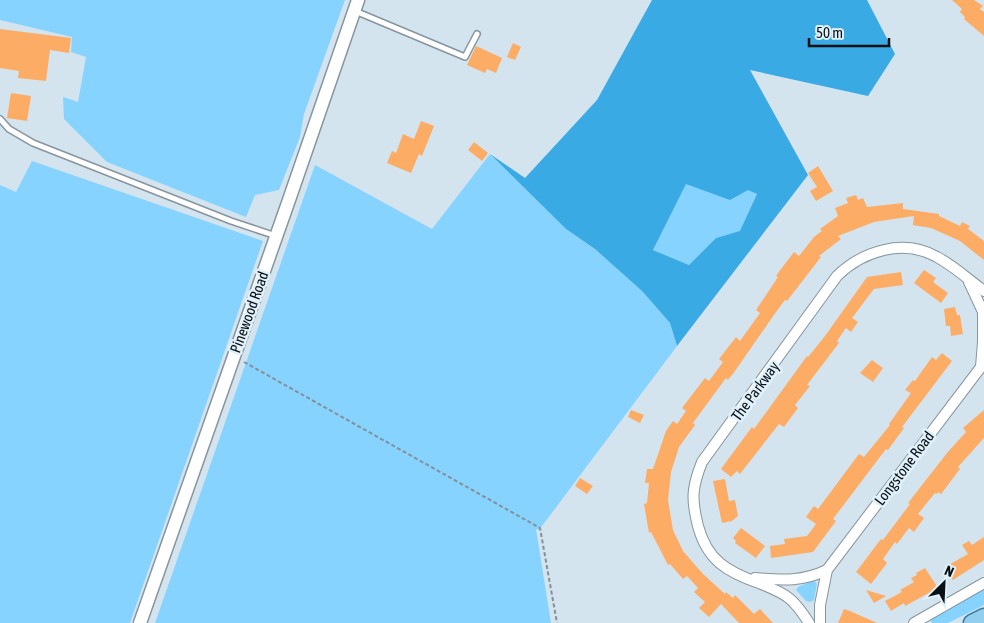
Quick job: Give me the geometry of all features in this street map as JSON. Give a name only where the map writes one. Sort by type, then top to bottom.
[{"type":"main road","points":[[972,623],[984,617]]},
{"type":"street","name":"Pinewood Road","points":[[140,623],[356,5]]},
{"type":"street","name":"The Parkway","points":[[809,623],[789,598],[768,586],[741,577],[716,562],[701,536],[694,510],[694,483],[702,462],[837,276],[862,257],[894,248],[908,248],[936,256],[984,291]]},
{"type":"street","points":[[967,278],[983,312],[982,367]]},
{"type":"street","name":"Longstone Road","points":[[827,570],[982,367]]},
{"type":"street","points":[[741,577],[800,579],[827,570]]},
{"type":"street","points":[[820,623],[820,605],[827,570]]},
{"type":"street","points":[[914,623],[984,583]]},
{"type":"lane","points":[[356,5],[465,57],[476,34]]},
{"type":"lane","points":[[0,119],[9,129],[33,143],[231,221],[276,236]]},
{"type":"path","points":[[234,356],[540,528],[557,623]]},
{"type":"shaded area","points":[[0,0],[345,0],[304,114],[300,137],[279,190],[255,195],[246,217],[107,162],[64,119],[63,97],[78,102],[86,57],[71,52],[72,37],[0,20]]},
{"type":"shaded area","points":[[652,0],[867,0],[895,54],[868,96],[750,70],[808,175],[677,346],[670,323],[643,292],[595,249],[566,229],[490,154],[525,178],[597,100]],"holes":[[[686,184],[730,200],[748,190],[757,194],[740,231],[716,238],[689,265],[653,250]]]},
{"type":"shaded area","points":[[490,154],[566,229],[595,249],[643,292],[670,323],[677,346],[539,530],[536,529],[551,623],[155,623],[315,165],[432,229]]},
{"type":"shaded area","points":[[32,161],[263,241],[130,623],[0,623],[0,185],[16,192]]},
{"type":"shaded area","points":[[686,183],[730,199],[748,189],[757,194],[741,231],[716,238],[689,265],[653,250]]},
{"type":"shaded area","points":[[814,580],[817,584],[814,600],[806,601],[796,590],[798,587]]},
{"type":"shaded area","points":[[984,583],[984,605],[948,623],[932,623],[928,615]]},
{"type":"building","points":[[952,0],[974,0],[983,6],[980,9],[984,12],[984,36],[964,19],[965,17],[960,12],[962,9]]},
{"type":"building","points":[[0,29],[71,38],[69,53],[50,50],[46,81],[18,78],[19,71],[0,68]]},
{"type":"building","points":[[513,43],[521,47],[515,60],[507,57]]},
{"type":"building","points":[[476,46],[502,58],[496,73],[487,69],[485,73],[467,65]]},
{"type":"building","points":[[11,93],[31,96],[27,121],[7,118]]},
{"type":"building","points":[[421,121],[434,126],[422,156],[419,154],[411,173],[387,163],[392,151],[396,153],[403,134],[414,139]]},
{"type":"building","points":[[474,142],[488,153],[482,161],[468,150]]},
{"type":"building","points":[[818,166],[833,191],[816,201],[810,191],[817,187],[808,173]]},
{"type":"building","points":[[856,195],[858,200],[863,198],[867,207],[903,203],[903,209],[939,214],[939,216],[960,226],[962,222],[970,226],[968,229],[984,241],[984,260],[960,241],[931,228],[913,225],[914,216],[874,222],[838,236],[841,239],[819,256],[821,257],[787,301],[785,300],[735,371],[728,380],[726,378],[693,423],[695,425],[679,447],[671,472],[668,500],[673,530],[683,551],[703,574],[725,594],[726,592],[733,598],[735,595],[754,614],[760,609],[773,623],[739,623],[721,604],[709,617],[699,608],[705,602],[694,592],[698,588],[687,576],[683,579],[670,564],[668,565],[651,532],[649,533],[644,504],[647,503],[649,483],[645,483],[647,469],[653,469],[666,431],[673,421],[677,424],[686,411],[682,408],[705,378],[709,381],[723,362],[719,359],[736,337],[740,341],[760,313],[756,310],[778,277],[776,276],[781,269],[794,252],[799,256],[814,237],[822,231],[820,229],[838,216],[835,208],[848,203],[846,198]]},
{"type":"building","points":[[924,270],[936,278],[933,282],[948,293],[941,303],[914,283]]},
{"type":"building","points":[[901,272],[903,285],[874,289],[852,318],[858,322],[851,332],[846,328],[837,341],[839,343],[807,385],[810,386],[795,405],[798,408],[784,427],[779,424],[740,474],[737,471],[731,477],[721,469],[752,427],[754,429],[807,356],[825,336],[867,277]]},
{"type":"building","points":[[955,307],[957,315],[960,315],[963,334],[951,336],[950,326],[946,326],[944,309]]},
{"type":"building","points":[[942,353],[952,361],[902,427],[904,428],[888,450],[886,449],[833,519],[836,521],[813,552],[771,558],[770,546],[785,544],[784,539],[807,536],[816,524],[806,517],[814,506],[818,509],[859,454],[864,457],[890,425],[911,393],[905,390],[913,380],[915,381],[932,357],[936,360]]},
{"type":"building","points":[[872,360],[883,368],[873,382],[860,373]]},
{"type":"building","points":[[631,410],[644,415],[640,423],[628,417]]},
{"type":"building","points":[[984,410],[984,438],[958,467],[960,469],[941,494],[935,493],[918,514],[924,518],[914,532],[909,528],[897,544],[895,542],[883,559],[887,563],[871,584],[856,572],[881,539],[883,540],[910,504],[908,503],[947,453],[966,432],[963,428]]},
{"type":"building","points":[[580,478],[593,486],[587,494],[575,486]]},
{"type":"building","points":[[725,479],[729,501],[735,500],[738,516],[732,521],[722,523],[713,481]]},
{"type":"building","points":[[741,528],[765,546],[756,558],[735,543],[736,541],[733,538]]},
{"type":"building","points":[[984,537],[984,560],[953,580],[945,567],[968,554],[962,545],[969,541],[972,545]]},
{"type":"building","points":[[925,568],[938,588],[905,606],[904,603],[891,611],[885,601],[902,592],[900,590],[914,582],[911,578]]},
{"type":"building","points":[[866,590],[886,596],[874,603]]},
{"type":"building","points":[[844,609],[850,611],[877,623],[838,623]]}]
